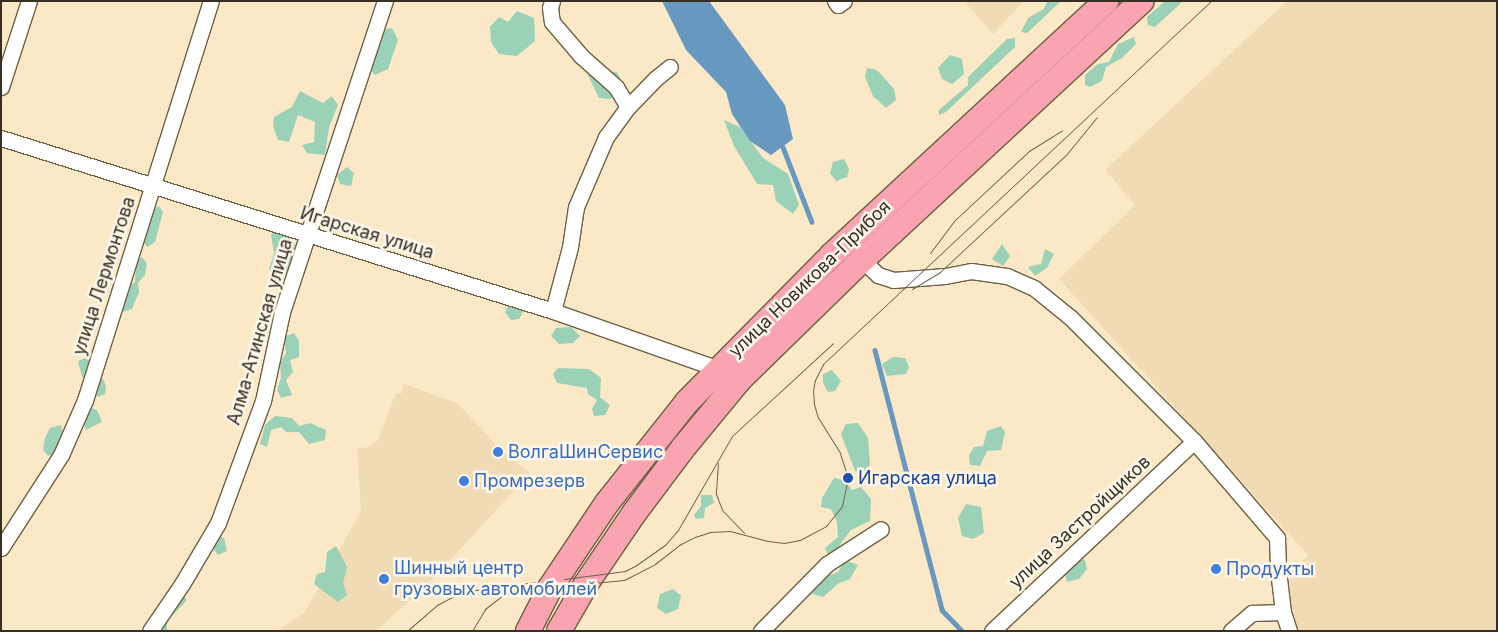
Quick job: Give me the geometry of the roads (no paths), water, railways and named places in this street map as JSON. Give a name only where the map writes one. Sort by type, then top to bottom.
[{"type":"main road","name":"улица Новикова-Прибоя","points":[[528,631],[550,588],[607,503],[654,441],[719,369],[832,255],[1106,1]]},
{"type":"main road","name":"улица Новикова-Прибоя","points":[[559,631],[586,584],[656,483],[740,379],[862,260],[1142,1]]},
{"type":"street","points":[[1,87],[29,1]]},
{"type":"street","name":"улица Лермонтова","points":[[1,548],[61,455],[85,400],[210,1]]},
{"type":"street","name":"Алма-Атинская улица","points":[[150,631],[182,584],[218,523],[263,401],[282,312],[385,1]]},
{"type":"street","points":[[552,1],[550,8],[552,22],[581,56],[616,87],[628,107]]},
{"type":"street","points":[[553,311],[570,247],[576,207],[606,137],[628,107],[670,67]]},
{"type":"street","name":"Игарская улица","points":[[1,138],[152,187],[553,311],[719,369]]},
{"type":"street","points":[[862,260],[878,274],[893,280],[971,272],[1007,276],[1034,288],[1071,318],[1194,441],[1277,538],[1278,570],[1284,612],[1289,631]]},
{"type":"street","name":"улица Застройщиков","points":[[992,631],[1194,441]]},
{"type":"street","points":[[762,631],[827,564],[881,529]]},
{"type":"street","points":[[1231,631],[1252,612],[1284,612]]},
{"type":"water","points":[[662,1],[709,1],[785,105],[793,139],[771,155],[750,141],[732,114],[726,92],[686,50]]},
{"type":"waterway","points":[[783,147],[812,222]]},
{"type":"waterway","points":[[875,350],[942,610],[962,631]]},
{"type":"tram line","points":[[472,631],[485,609],[503,595],[524,590],[624,580],[655,564],[679,545],[710,532],[730,531],[768,541],[784,543],[800,540],[826,526],[842,506],[848,478],[839,451],[818,418],[814,404],[813,391],[815,380],[823,364],[1211,1]]},
{"type":"tram line","points":[[912,289],[940,272],[1066,155],[1097,117]]},
{"type":"tram line","points":[[930,253],[955,220],[1029,151],[1062,130]]},
{"type":"tram line","points":[[564,579],[625,571],[665,545],[678,530],[732,436],[833,343]]},
{"type":"tram line","points":[[718,463],[716,494],[722,510],[744,533]]},
{"type":"tram line","points":[[407,631],[437,605],[461,592],[534,582]]},
{"type":"place","name":"ВолгаШинСервис","points":[[498,452]]},
{"type":"place","name":"Игарская улица","points":[[848,478]]},
{"type":"place","name":"Промрезерв","points":[[464,481]]},
{"type":"place","name":"Продукты","points":[[1216,569]]},
{"type":"place","name":"Шинный центр грузовых автомобилей","points":[[384,579]]}]
